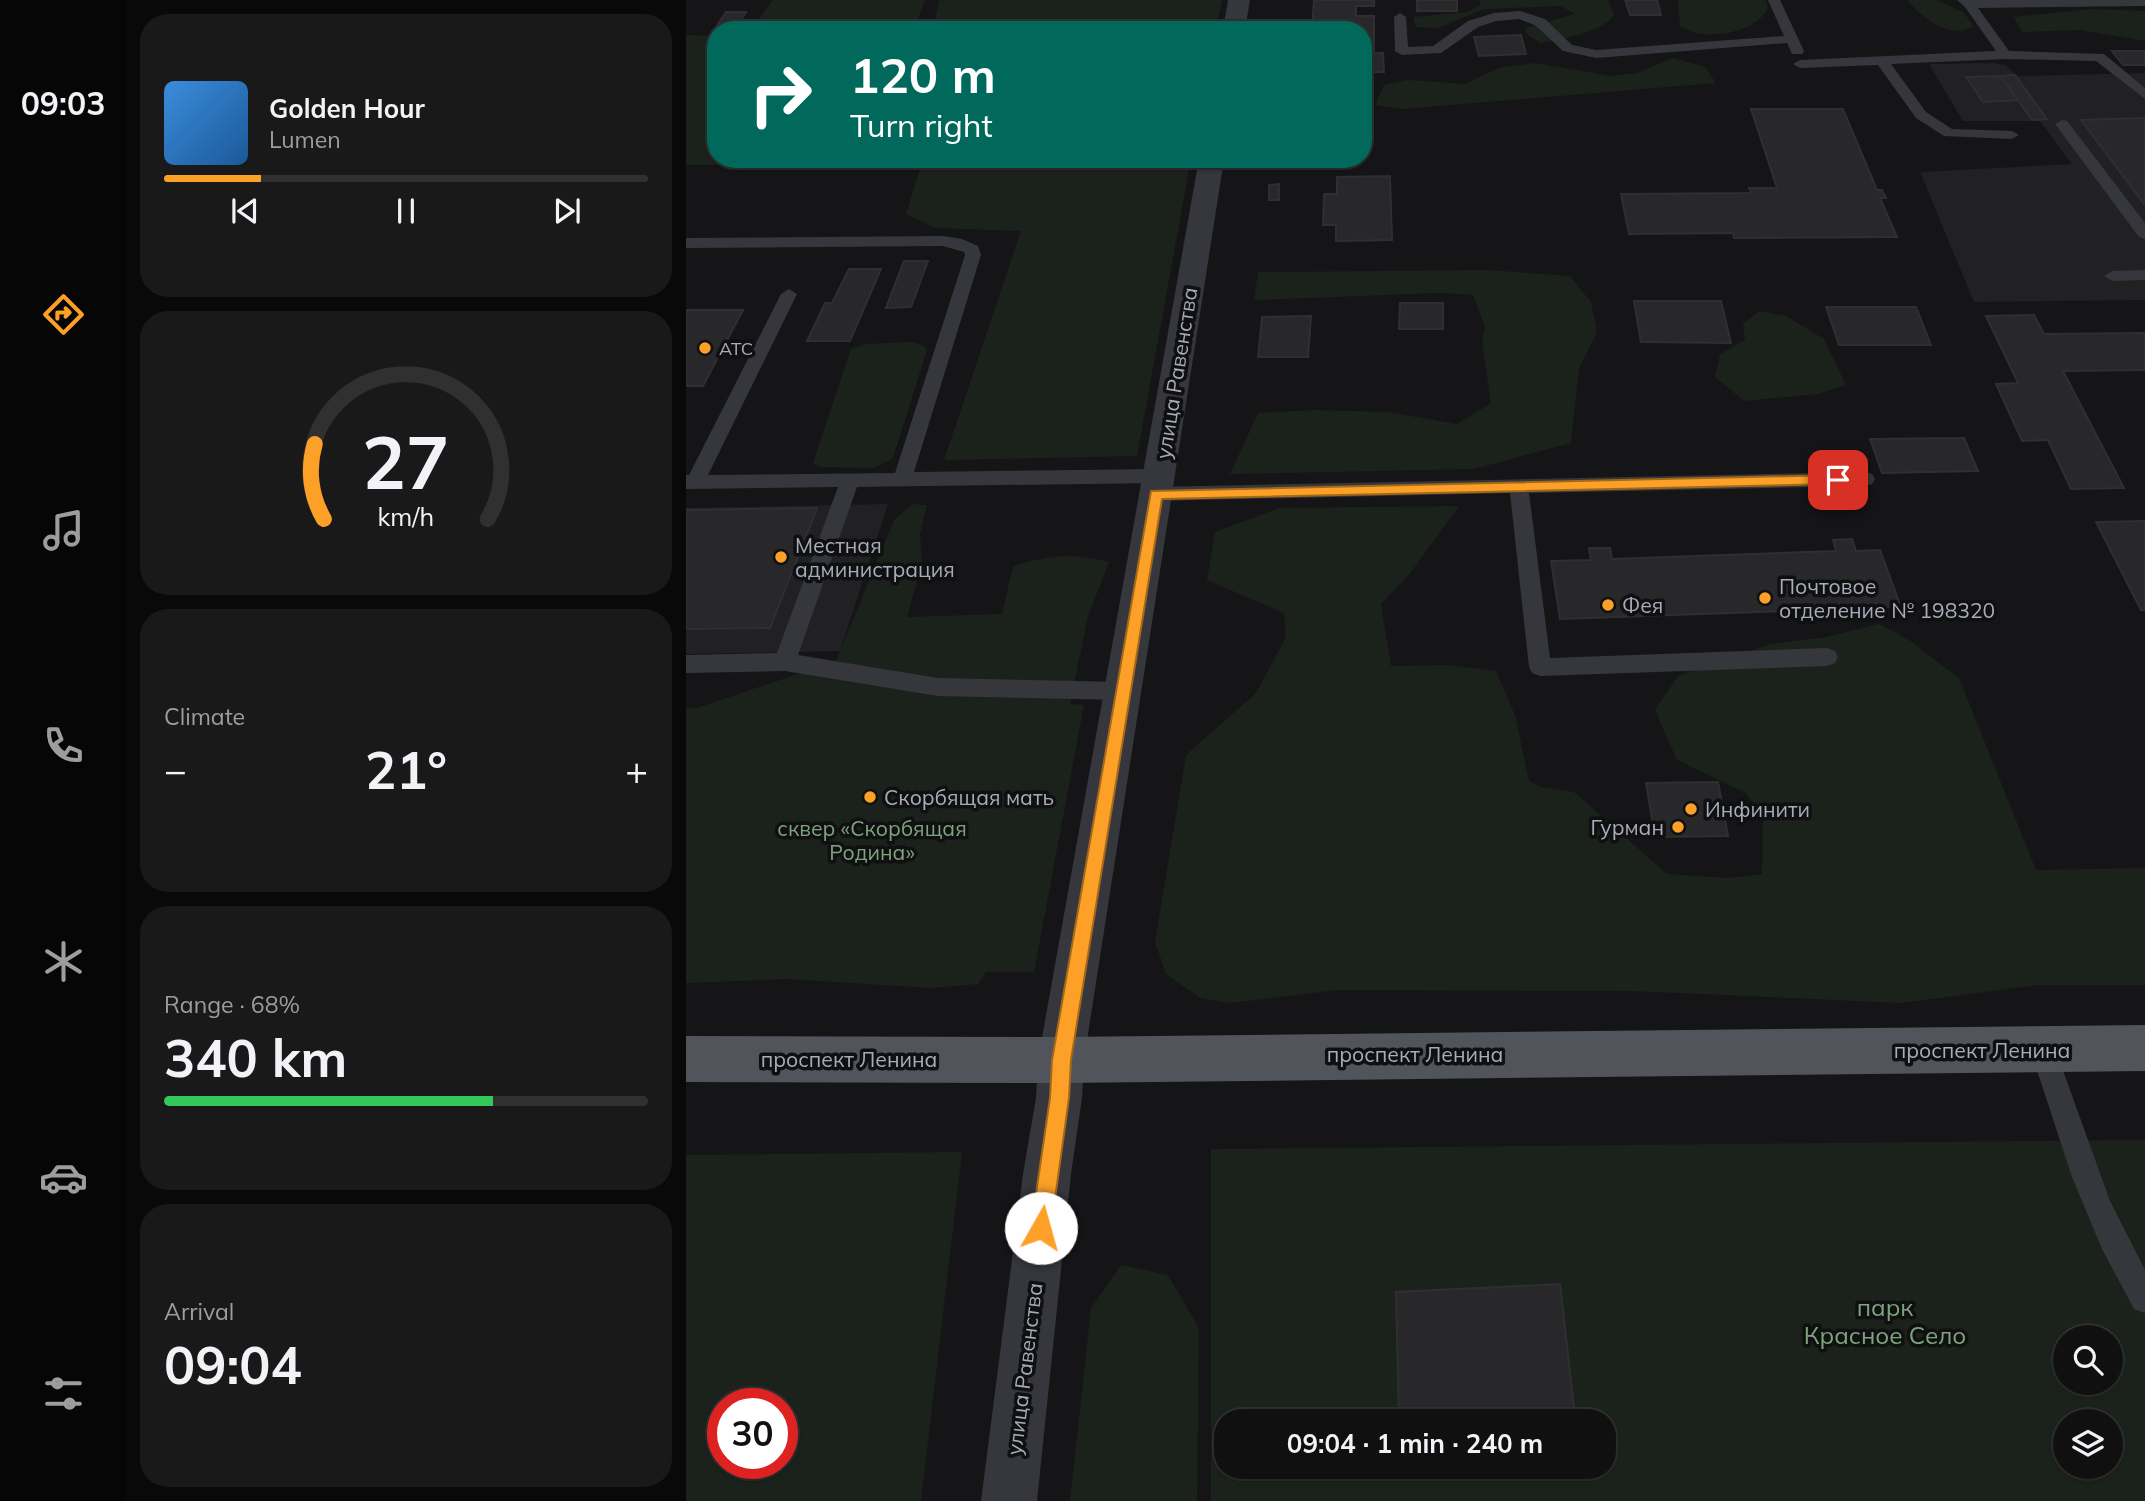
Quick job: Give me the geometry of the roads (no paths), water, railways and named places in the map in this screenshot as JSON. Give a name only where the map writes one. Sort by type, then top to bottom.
[{"type":"main road","name":"проспект Ленина","points":[[686,1059],[1061,1060],[1153,1056],[2145,1048]]},
{"type":"street","points":[[1236,21],[1240,0]]},
{"type":"street","name":"улица Равенства","points":[[1009,1501],[1047,1174],[1059,1098],[1061,1060],[1210,168]]},
{"type":"lane","points":[[1774,0],[1793,39],[1803,70],[1881,60],[2005,55],[2099,57],[2145,95]]},
{"type":"lane","points":[[1966,2],[2145,2]]},
{"type":"lane","points":[[1966,2],[2005,55]]},
{"type":"lane","points":[[1400,17],[1402,51],[1436,50],[1473,24],[1494,17],[1520,15],[1540,22],[1567,48],[1596,54],[1793,39]]},
{"type":"lane","points":[[1881,60],[1921,115],[1949,133],[2012,135]]},
{"type":"lane","points":[[2062,124],[2145,234]]},
{"type":"lane","points":[[686,243],[943,241],[967,245],[972,249],[974,255],[901,479]]},
{"type":"lane","points":[[2112,276],[2145,275]]},
{"type":"lane","points":[[789,294],[690,482],[990,479],[1157,485],[1519,486],[1864,479]]},
{"type":"lane","points":[[985,501],[990,479]]},
{"type":"lane","points":[[785,662],[850,480]]},
{"type":"lane","points":[[1519,486],[1540,667],[1827,657]]},
{"type":"lane","points":[[686,664],[785,662],[938,687],[1123,691]]},
{"type":"lane","points":[[2043,1049],[2097,1204],[2121,1260],[2145,1298]]},
{"type":"place","name":"АТС","points":[[705,348]]},
{"type":"place","name":"Местная администрация","points":[[781,557]]},
{"type":"place","name":"Почтовое отделение № 198320","points":[[1765,598]]},
{"type":"place","name":"Фея","points":[[1608,605]]},
{"type":"place","name":"Скорбящая мать","points":[[870,797]]},
{"type":"place","name":"Инфинити","points":[[1691,809]]},
{"type":"place","name":"Гурман","points":[[1678,827]]},
{"type":"park label","name":"сквер «Скорбящая Родина»","points":[[872,840]]},
{"type":"park label","name":"парк Красное Село","points":[[1885,1321]]}]
